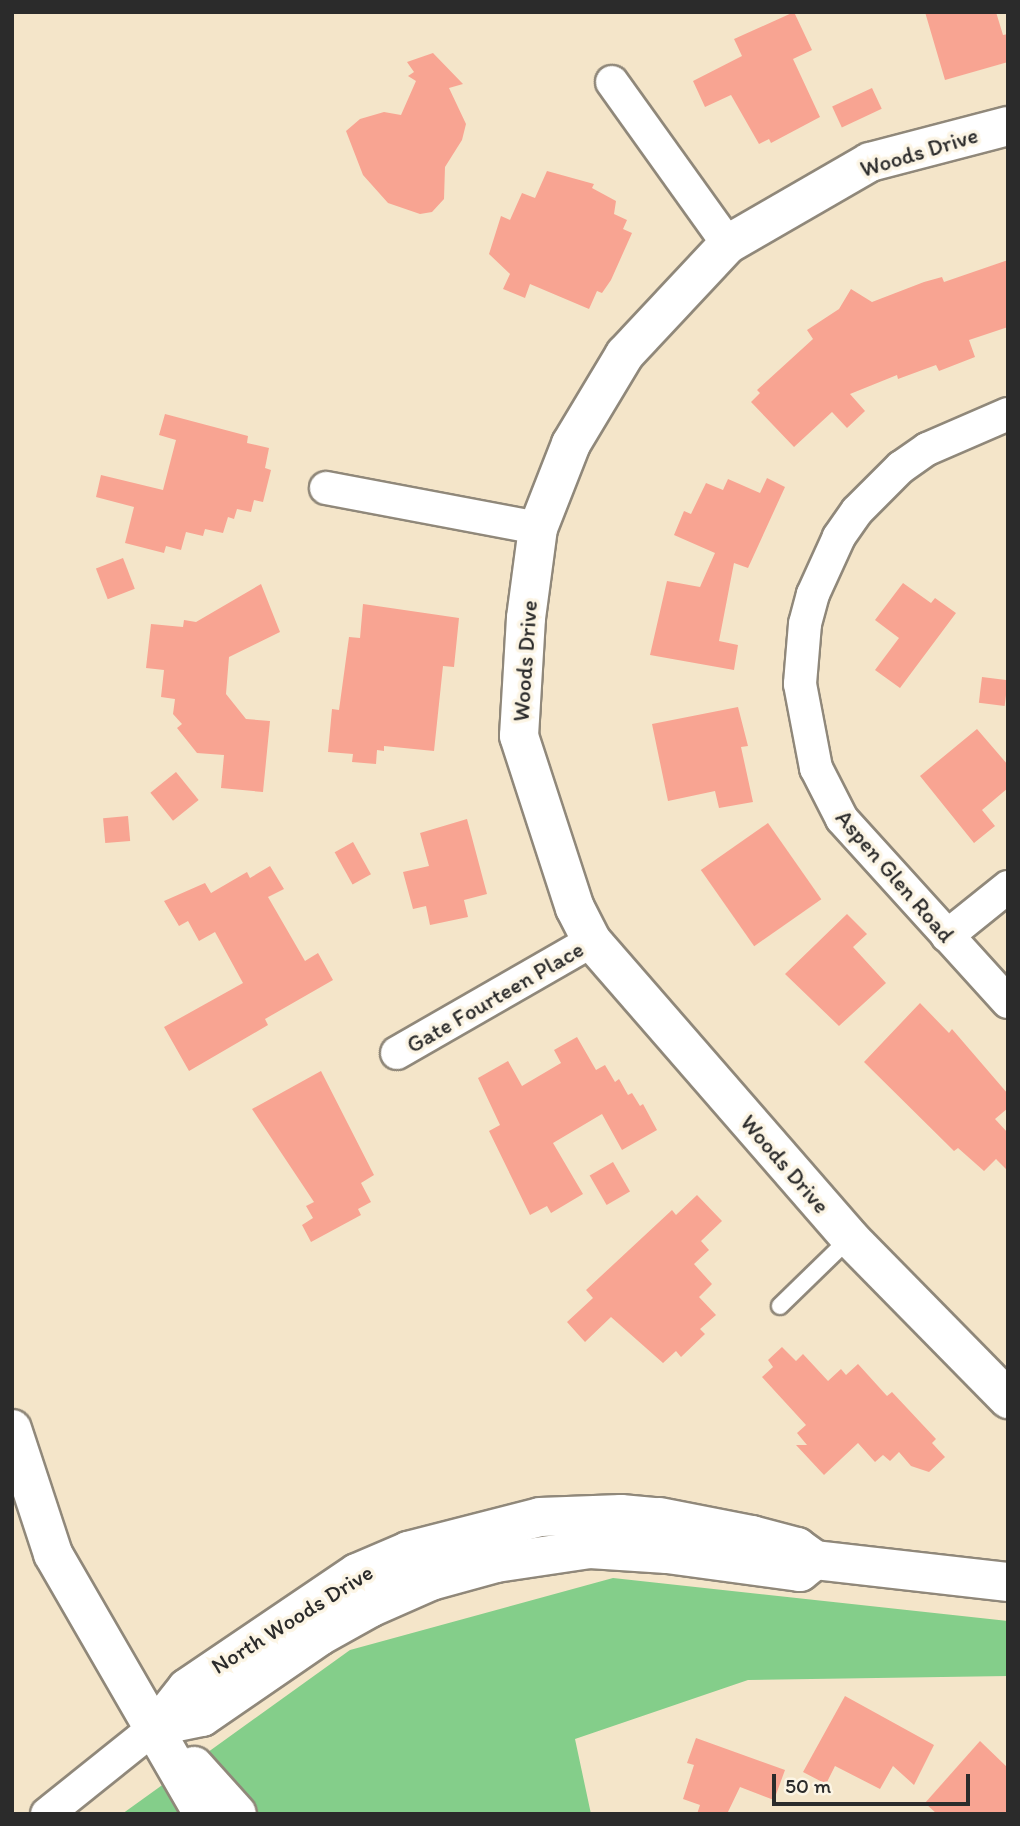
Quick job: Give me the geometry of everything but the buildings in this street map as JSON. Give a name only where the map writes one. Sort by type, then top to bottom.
[{"type":"street","points":[[612,82],[728,244]]},
{"type":"street","name":"Woods Drive","points":[[1008,126],[870,162],[728,244],[625,354],[571,444],[538,528],[526,618],[519,736],[575,908],[593,941],[850,1238],[1008,1399]]},
{"type":"street","name":"Aspen Glen Road","points":[[1008,414],[927,449],[893,474],[857,511],[839,537],[813,594],[801,655],[804,722],[828,794],[842,819],[1008,1002]]},
{"type":"street","points":[[326,488],[538,528]]},
{"type":"street","points":[[947,936],[1008,887]]},
{"type":"street","name":"Gate Fourteen Place","points":[[397,1053],[593,941]]},
{"type":"street","points":[[12,1429],[53,1554],[112,1660],[157,1726],[203,1814]]},
{"type":"street","name":"North Woods Drive","points":[[47,1814],[157,1726],[202,1717],[320,1636],[370,1608],[431,1581],[496,1563],[590,1549],[667,1554],[800,1572],[815,1560],[1008,1581]]},
{"type":"street","points":[[157,1726],[237,1814]]},
{"type":"lane","points":[[780,1306],[850,1238]]},
{"type":"green space","points":[[613,1578],[1008,1621],[1008,1676],[748,1680],[575,1739],[591,1814],[122,1814],[350,1650]]}]
